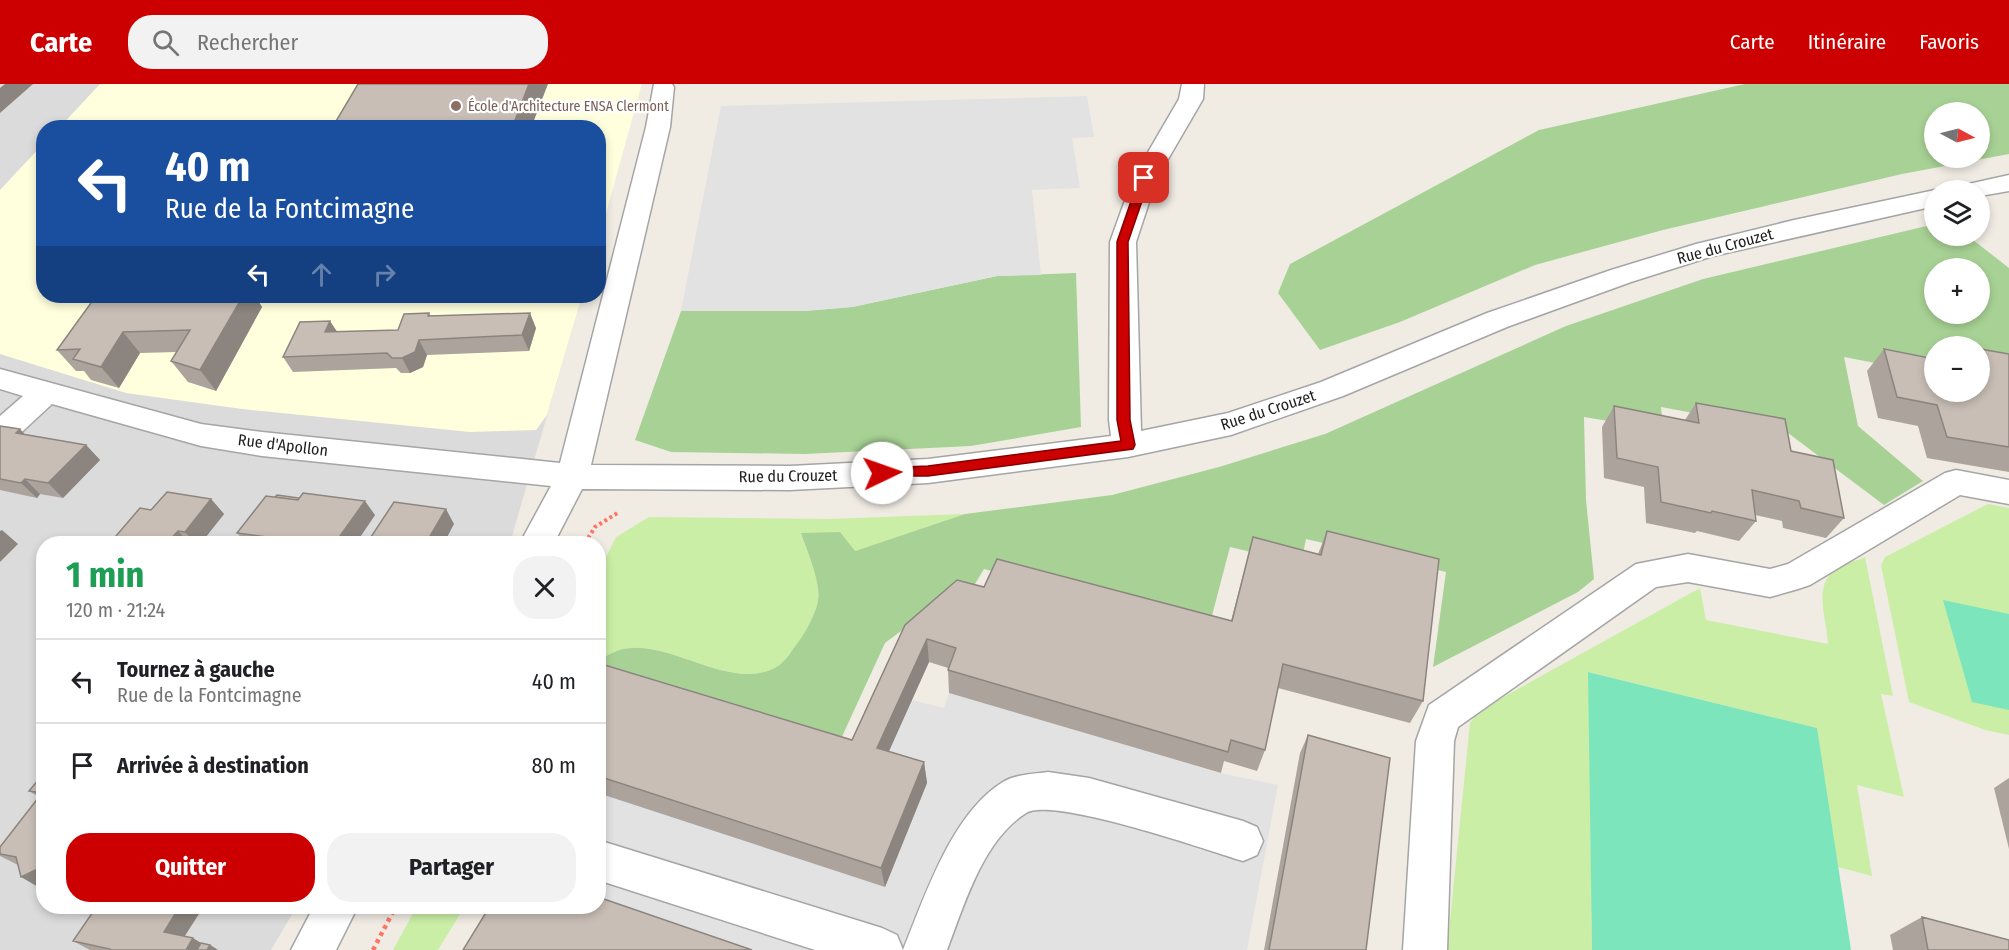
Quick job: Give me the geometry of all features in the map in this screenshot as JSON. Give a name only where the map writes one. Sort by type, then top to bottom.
[{"type":"street","points":[[1128,445],[1124,420],[1123,242],[1144,178],[1191,99],[1193,84]]},
{"type":"street","points":[[541,536],[573,475],[658,127],[663,87]]},
{"type":"street","points":[[1990,187],[2009,183]]},
{"type":"street","name":"Rue du Crouzet","points":[[573,475],[585,477],[789,478],[928,471],[1128,445],[1231,424],[1332,389],[1497,320],[1694,253],[1794,228],[1924,200]]},
{"type":"street","name":"Rue d'Apollon","points":[[0,379],[201,435],[273,445],[573,475]]},
{"type":"street","points":[[0,434],[48,391]]},
{"type":"street","points":[[1425,950],[1435,741],[1442,717],[1648,574],[1688,568],[1770,583],[1798,575],[1956,482],[2009,492]]},
{"type":"street","points":[[925,950],[950,886],[981,828],[1017,795],[1048,790],[1089,797],[1243,841]]},
{"type":"street","points":[[606,863],[882,950]]},
{"type":"street","points":[[313,950],[333,914]]},
{"type":"path","points":[[589,536],[595,527],[620,512]]},
{"type":"path","points":[[373,950],[392,914]]},
{"type":"shaded area","points":[[0,84],[642,84],[606,214],[606,120],[36,120],[36,303],[580,303],[512,536],[36,536],[36,914],[292,914],[271,950],[0,950]]},
{"type":"shaded area","points":[[100,84],[642,84],[606,214],[606,120],[66,120]]},
{"type":"shaded area","points":[[1087,96],[1094,137],[1072,138],[1080,188],[1032,190],[1041,275],[997,276],[852,307],[804,311],[681,311],[721,106]]},
{"type":"shaded area","points":[[36,151],[36,303],[580,303],[547,415],[536,430],[470,432],[242,409],[126,393],[0,354],[0,190]]},
{"type":"shaded area","points":[[949,693],[1220,773],[1278,785],[1247,950],[713,950],[606,909],[606,792],[881,769],[912,700],[944,708]]},
{"type":"green space","points":[[1745,84],[2009,84],[2009,154],[1990,158],[1990,102],[1924,102],[1924,168],[1934,168],[1663,230],[1535,265],[1400,322],[1320,350],[1278,293],[1290,264],[1539,130]]},
{"type":"green space","points":[[1924,227],[1924,246],[1981,246],[2009,268],[2009,371],[1990,368],[1990,336],[1924,336],[1924,356],[1916,355],[1922,372],[1844,357],[1858,426],[1923,481],[1884,505],[1784,430],[1661,407],[1663,430],[1584,417],[1586,500],[1594,579],[1578,592],[1433,667],[1446,572],[1306,539],[1301,564],[1230,547],[1209,627],[984,569],[969,594],[954,591],[885,643],[840,741],[606,674],[606,658],[619,650],[640,648],[663,652],[734,673],[757,673],[778,666],[787,658],[804,633],[818,600],[816,576],[801,533],[840,532],[855,551],[965,514],[1112,495],[1219,467],[1325,434],[1566,326],[1703,279]]},
{"type":"green space","points":[[1076,273],[1081,427],[971,446],[805,454],[671,452],[635,440],[681,311],[804,311],[852,307],[997,276]]},
{"type":"green space","points":[[1988,504],[2009,508],[2009,735],[1985,730],[1909,702],[1881,565],[1885,557]]},
{"type":"green space","points":[[965,514],[855,551],[801,533],[816,576],[818,600],[813,616],[801,638],[787,658],[778,666],[757,673],[734,673],[663,652],[640,648],[619,650],[606,658],[606,557],[616,537],[649,517],[827,519]]},
{"type":"green space","points":[[1865,557],[1893,696],[1881,694],[1904,797],[1857,785],[1872,876],[1838,867],[1816,728],[1589,672],[1592,950],[1447,950],[1470,723],[1480,710],[1700,588],[1706,620],[1828,644],[1823,605],[1824,586],[1834,570]]},
{"type":"green space","points":[[1943,600],[2009,614],[2009,710],[1972,702]]},
{"type":"green space","points":[[1588,672],[1817,728],[1851,950],[1592,950]]},
{"type":"green space","points":[[413,914],[460,914],[438,950],[393,950]]},
{"type":"building","name":"École d'Architecture ENSA Clermont","points":[[358,84],[529,84],[515,120],[337,120]]},
{"type":"building","points":[[91,303],[239,303],[200,370],[171,361],[190,330],[123,332],[101,367],[73,359],[80,349],[57,350]]},
{"type":"building","points":[[429,313],[428,316],[530,313],[522,335],[419,340],[415,352],[402,358],[392,358],[387,353],[283,357],[300,322],[330,321],[325,332],[398,330],[404,314]]},
{"type":"building","points":[[1884,349],[1924,357],[1924,402],[1990,402],[1990,351],[2009,354],[2009,447],[1947,437],[1937,405],[1897,397]]},
{"type":"building","points":[[1696,403],[1785,419],[1791,451],[1833,460],[1844,518],[1801,508],[1799,501],[1752,490],[1756,521],[1661,502],[1658,467],[1617,458],[1614,406],[1699,423]]},
{"type":"building","points":[[0,426],[20,429],[16,433],[86,445],[48,483],[25,479],[21,483],[0,479]]},
{"type":"building","points":[[167,492],[211,499],[185,532],[178,531],[173,536],[116,536],[140,508],[151,510]]},
{"type":"building","points":[[303,493],[365,501],[340,536],[260,536],[237,533],[266,496],[298,500]]},
{"type":"building","points":[[277,495],[299,498],[298,500],[275,497]]},
{"type":"building","points":[[394,502],[446,509],[430,536],[372,536]]},
{"type":"building","points":[[1327,531],[1439,559],[1423,701],[1283,664],[1265,750],[1231,740],[1228,752],[948,670],[956,648],[927,639],[877,748],[924,762],[881,868],[606,779],[606,665],[852,740],[905,625],[957,580],[984,587],[997,559],[1232,621],[1253,537],[1321,555]]},
{"type":"building","points":[[1308,735],[1390,758],[1366,950],[1269,950]]},
{"type":"building","points":[[36,783],[36,792],[29,791]]},
{"type":"building","points":[[36,801],[36,870],[21,877],[16,857],[0,854],[0,847]]},
{"type":"building","points":[[606,900],[752,950],[463,950],[485,914],[606,914]]},
{"type":"building","points":[[92,914],[175,914],[164,932],[193,938],[186,950],[110,950],[73,941]]},
{"type":"building","points":[[1922,917],[2009,940],[2009,950],[1928,950]]},
{"type":"building","points":[[201,943],[210,945],[207,950],[197,950]]},
{"type":"place","name":"École d'Architecture ENSA Clermont","points":[[456,106]]},
{"type":"route","points":[[882,473],[928,471],[1128,445],[1124,420],[1123,242],[1144,178]]}]
